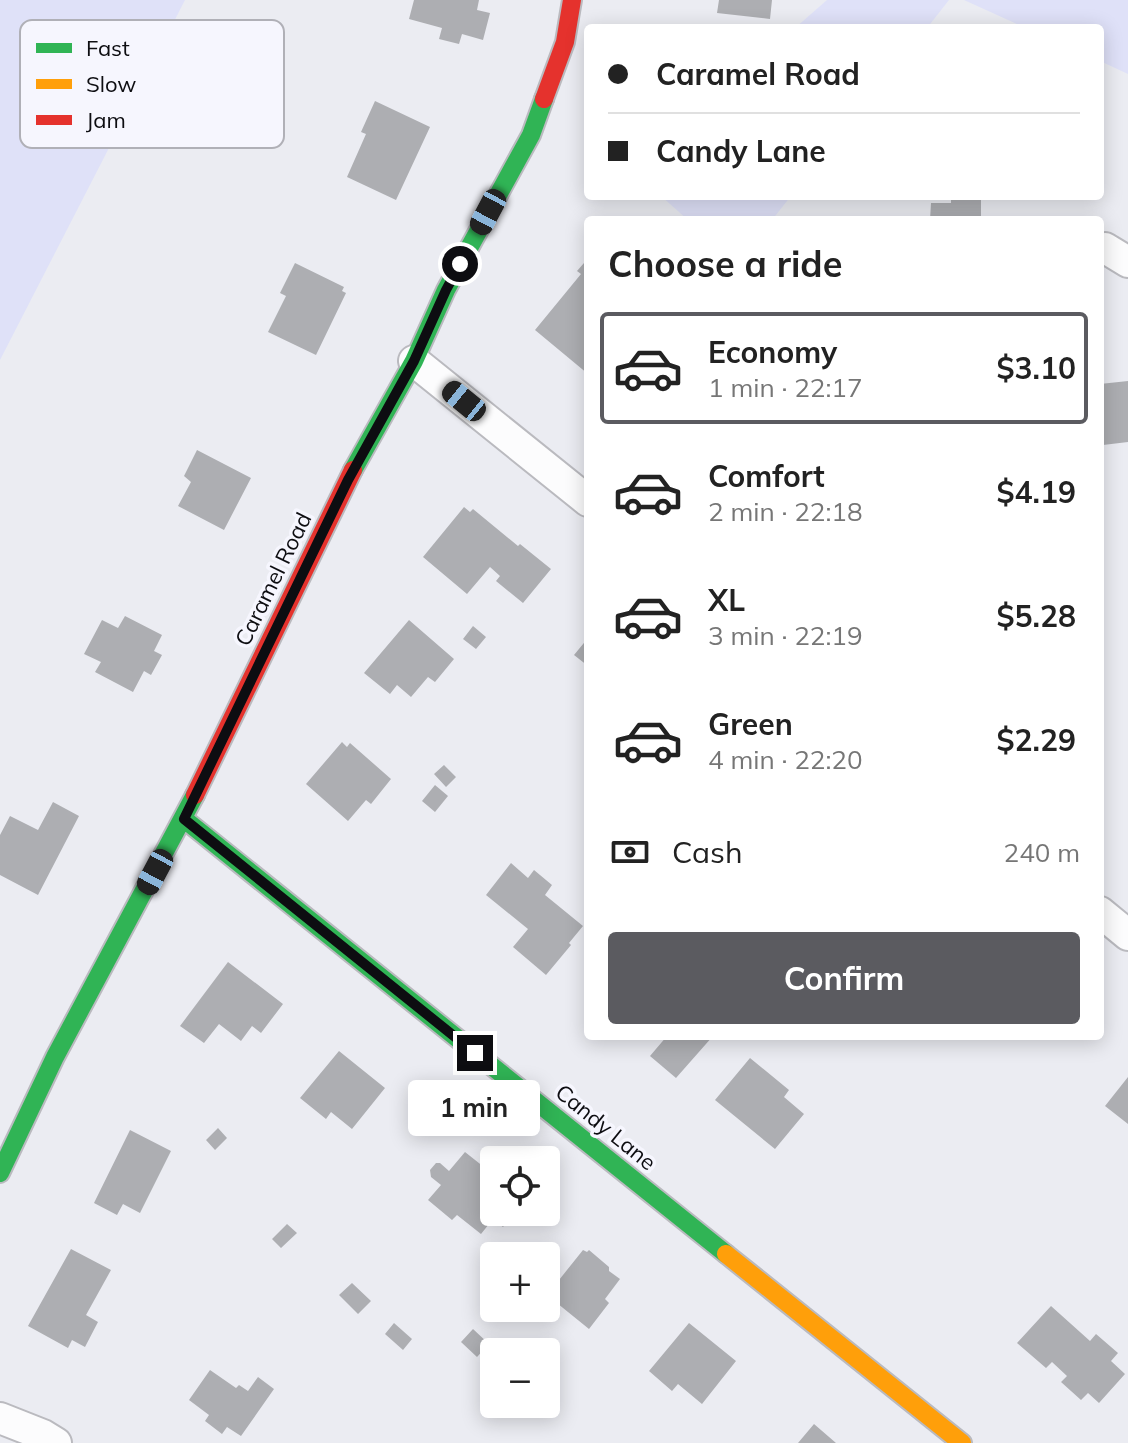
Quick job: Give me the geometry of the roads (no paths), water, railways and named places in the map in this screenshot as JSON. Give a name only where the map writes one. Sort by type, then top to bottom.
[{"type":"street","name":"Caramel Road","points":[[0,1173],[55,1057],[184,819],[348,480],[414,361],[446,290],[531,135],[565,42],[572,0]]},
{"type":"street","points":[[414,361],[584,498]]},
{"type":"street","name":"Candy Lane","points":[[184,819],[962,1443]]},
{"type":"street","points":[[1104,915],[1128,935]]},
{"type":"street","points":[[0,1418],[56,1443]]}]
